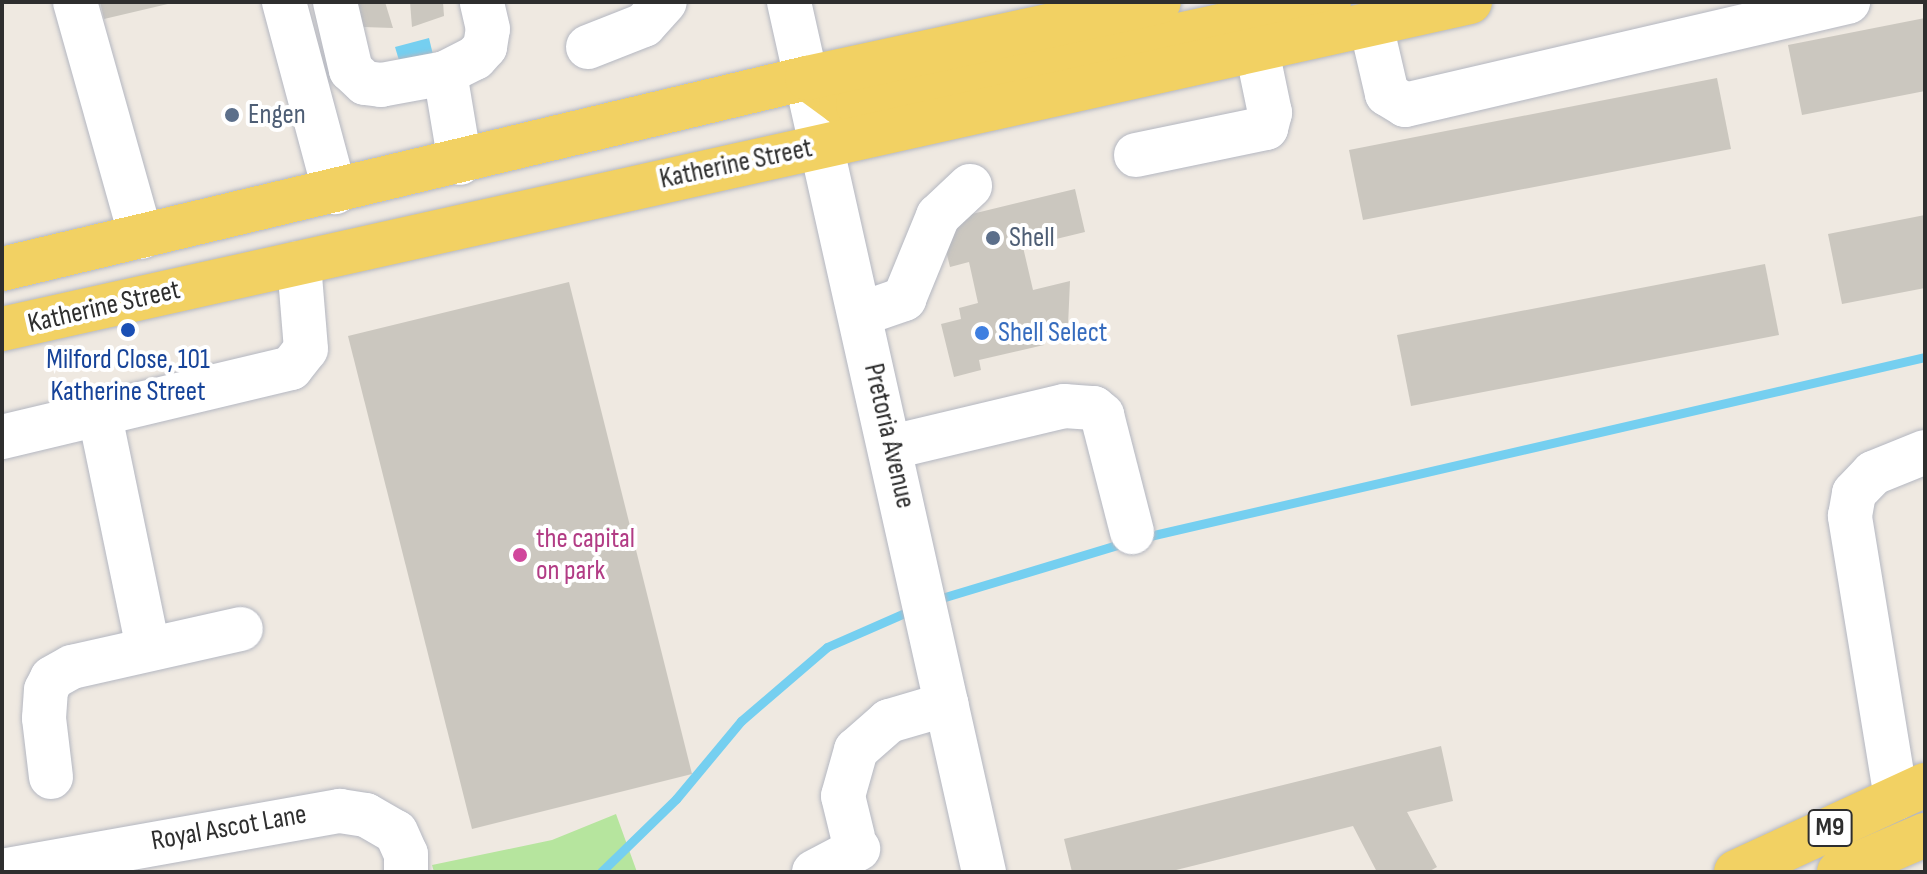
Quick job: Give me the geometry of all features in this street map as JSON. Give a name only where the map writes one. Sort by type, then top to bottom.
[{"type":"main road","points":[[2,269],[460,163],[807,78],[1159,2]]},
{"type":"main road","points":[[807,78],[841,103],[858,105],[1329,2]]},
{"type":"main road","name":"Katherine Street","points":[[2,329],[1470,2]]},
{"type":"main road","points":[[2,304],[710,143],[824,145]]},
{"type":"main road","name":"M9","points":[[1736,872],[1911,791]]},
{"type":"main road","name":"M9","points":[[1839,872],[1925,835]]},
{"type":"street","points":[[75,2],[141,237]]},
{"type":"street","points":[[284,2],[335,192]]},
{"type":"street","points":[[335,2],[351,70],[365,83],[381,85],[445,73],[475,58],[485,47],[488,29],[482,2]]},
{"type":"street","points":[[588,47],[644,25],[665,2]]},
{"type":"street","name":"Pretoria Avenue","points":[[789,2],[892,447],[984,872]]},
{"type":"street","points":[[1371,25],[1387,94],[1405,105],[1848,2]]},
{"type":"street","points":[[1136,155],[1266,128],[1270,113],[1257,51]]},
{"type":"street","points":[[445,73],[460,163]]},
{"type":"street","points":[[861,314],[904,299],[938,216],[970,186]]},
{"type":"street","points":[[2,437],[291,368],[306,349],[299,263]]},
{"type":"street","points":[[892,447],[1064,406],[1094,408],[1102,415],[1132,532]]},
{"type":"street","points":[[100,416],[148,648]]},
{"type":"street","points":[[1911,791],[1850,516],[1854,493],[1873,473],[1925,452]]},
{"type":"street","points":[[51,777],[44,718],[46,690],[52,678],[72,667],[241,629]]},
{"type":"street","points":[[814,872],[855,843],[843,796],[856,750],[889,721],[947,704]]},
{"type":"street","name":"Royal Ascot Lane","points":[[17,870],[340,811],[366,815],[396,832],[406,854],[406,872]]},
{"type":"green space","points":[[616,814],[637,872],[434,872],[432,865],[552,840]]},
{"type":"water","points":[[429,38],[434,59],[401,67],[395,47]]},
{"type":"building","points":[[100,2],[172,2],[172,3],[104,19]]},
{"type":"building","points":[[355,2],[385,2],[393,28],[363,27]]},
{"type":"building","points":[[410,2],[443,2],[444,16],[412,27]]},
{"type":"building","points":[[1925,18],[1925,91],[1802,115],[1788,45]]},
{"type":"building","points":[[1717,78],[1731,149],[1363,220],[1349,150]]},
{"type":"building","points":[[1075,189],[1085,232],[1023,247],[1033,290],[1070,281],[1068,326],[1041,333],[1044,345],[979,360],[981,370],[954,377],[941,324],[961,319],[959,308],[978,303],[969,262],[950,267],[939,222]]},
{"type":"building","points":[[1925,215],[1925,288],[1842,304],[1828,234]]},
{"type":"building","points":[[1765,264],[1779,335],[1411,406],[1397,335]]},
{"type":"building","name":"the capital on park","points":[[569,282],[692,774],[472,829],[348,336]]},
{"type":"building","points":[[1441,746],[1453,801],[1407,812],[1437,867],[1428,872],[1377,872],[1353,826],[1168,872],[1072,872],[1064,839]]},
{"type":"waterway","points":[[1141,538],[1925,357]]},
{"type":"waterway","points":[[935,600],[1127,542]]},
{"type":"waterway","points":[[601,872],[676,799],[741,721],[827,647],[914,609]]},
{"type":"place","name":"Engen","points":[[232,115]]},
{"type":"place","name":"Shell","points":[[993,238]]},
{"type":"place","name":"Milford Close, 101 Katherine Street","points":[[128,330]]},
{"type":"place","name":"Shell Select","points":[[982,333]]},
{"type":"place","name":"the capital on park","points":[[520,555]]}]
